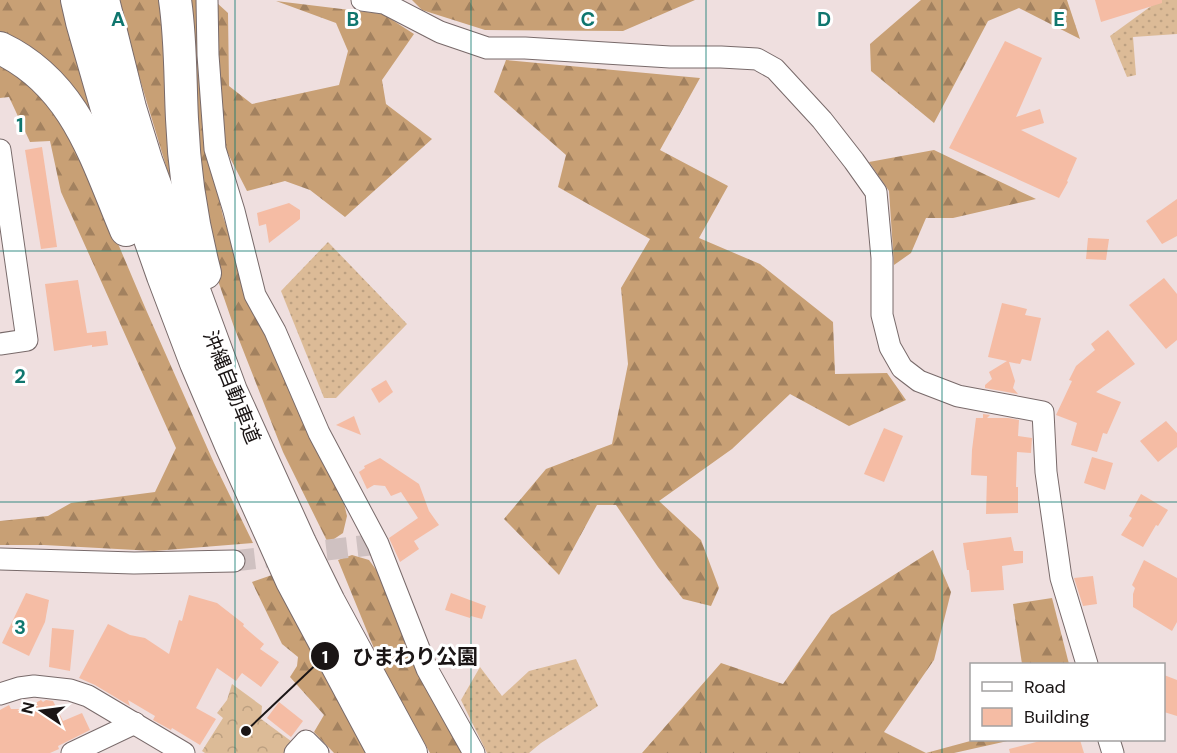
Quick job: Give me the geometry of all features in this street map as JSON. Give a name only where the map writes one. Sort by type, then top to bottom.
[{"type":"highway","name":"沖縄自動車道","points":[[77,0],[119,151],[196,363],[292,581],[384,753]]},
{"type":"highway","name":"沖縄自動車道","points":[[103,0],[130,108],[146,160],[231,390],[300,543],[411,753]]},
{"type":"highway","points":[[175,0],[180,54],[183,145],[190,196],[197,243],[224,336],[231,390]]},
{"type":"highway","points":[[0,48],[40,74],[71,110],[100,166],[154,299],[196,363]]},
{"type":"street","points":[[207,0],[208,55],[215,149],[234,211],[255,295],[275,331],[320,433],[378,544],[427,669],[474,753]]},
{"type":"street","points":[[362,0],[384,3],[440,32],[487,48],[757,59],[775,69],[822,120],[876,192],[882,258],[882,315],[890,347],[902,368],[919,381],[958,396],[1043,412],[1046,472],[1061,578],[1087,663]]},
{"type":"street","points":[[0,150],[27,340],[0,344]]},
{"type":"street","points":[[0,559],[134,563],[234,561]]},
{"type":"street","points":[[0,694],[34,686],[70,690],[88,696],[184,753]]},
{"type":"street","points":[[72,753],[135,723]]},
{"type":"street","points":[[295,753],[306,741],[318,753]]},
{"type":"green space","points":[[0,0],[61,0],[78,67],[101,131],[0,39]]},
{"type":"green space","points":[[120,0],[163,0],[185,229],[129,43]]},
{"type":"green space","points":[[184,0],[197,0],[204,135],[223,216],[247,290],[342,495],[347,516],[343,533],[328,543],[283,452],[214,269],[206,230]]},
{"type":"green space","points":[[412,0],[695,0],[623,31],[485,30],[422,10]]},
{"type":"green space","points":[[921,0],[1067,0],[1080,39],[1019,8],[988,21],[934,123],[871,71],[870,44]]},
{"type":"green space","points":[[1153,0],[1177,0],[1177,34],[1133,37],[1136,75],[1127,77],[1110,36],[1154,4]]},
{"type":"green space","points":[[276,1],[383,14],[414,34],[382,80],[386,104],[432,139],[345,217],[310,190],[285,181],[247,191],[223,144],[218,91],[216,2],[228,13],[229,86],[252,104],[339,85],[348,51],[336,23]]},
{"type":"green space","points":[[506,60],[700,78],[660,150],[728,186],[699,238],[760,264],[833,322],[835,374],[887,373],[906,400],[849,426],[790,394],[732,449],[659,501],[701,540],[719,588],[711,606],[683,599],[616,505],[597,505],[559,575],[504,519],[546,469],[612,444],[628,364],[621,288],[650,239],[558,187],[566,155],[494,92]]},
{"type":"green space","points":[[0,62],[51,102],[74,140],[214,463],[253,543],[154,551],[0,545],[0,521],[48,516],[71,503],[155,492],[176,448],[61,192],[50,141],[30,142],[9,97],[0,98]]},
{"type":"green space","points":[[934,150],[1036,199],[953,218],[926,218],[911,253],[894,265],[889,191],[869,162]]},
{"type":"green space","points":[[328,242],[407,324],[336,398],[324,398],[281,291]]},
{"type":"green space","points":[[933,550],[951,592],[934,660],[884,732],[926,753],[642,753],[721,663],[783,684],[831,615]]},
{"type":"green space","points":[[352,555],[369,560],[377,571],[405,643],[462,753],[430,753],[380,663],[338,560]]},
{"type":"green space","points":[[272,575],[330,687],[368,753],[334,753],[314,732],[324,715],[290,677],[297,666],[298,657],[282,644],[252,582]]},
{"type":"green space","points":[[1052,598],[1069,663],[1022,663],[1013,604]]},
{"type":"green space","points":[[576,659],[598,706],[529,753],[487,753],[461,700],[480,667],[502,696],[529,671]]},
{"type":"green space","points":[[232,684],[262,706],[261,719],[295,744],[287,753],[205,753],[202,751],[223,718],[217,713],[227,700]]},
{"type":"green space","points":[[970,741],[1008,741],[954,753],[926,753]]},
{"type":"building","points":[[1095,0],[1162,0],[1162,3],[1101,22]]},
{"type":"building","points":[[1005,41],[1042,58],[1016,117],[1040,109],[1044,123],[1021,130],[1077,158],[1059,198],[949,148]]},
{"type":"building","points":[[42,147],[57,247],[41,249],[25,150]]},
{"type":"building","points":[[1177,199],[1177,236],[1162,244],[1146,221]]},
{"type":"building","points":[[289,203],[300,210],[300,219],[269,243],[266,224],[259,226],[257,213]]},
{"type":"building","points":[[1088,238],[1109,239],[1106,260],[1086,259]]},
{"type":"building","points":[[1164,278],[1177,294],[1177,340],[1166,349],[1129,305]]},
{"type":"building","points":[[78,280],[87,333],[106,331],[108,345],[54,351],[45,284]]},
{"type":"building","points":[[1002,303],[1027,309],[1025,315],[1041,318],[1031,361],[1022,359],[1020,364],[1009,362],[1015,381],[1013,388],[1018,394],[985,388],[985,385],[992,379],[989,372],[1007,361],[988,357]]},
{"type":"building","points":[[1108,330],[1135,364],[1096,392],[1121,402],[1107,434],[1103,433],[1097,452],[1071,445],[1077,423],[1056,415],[1072,381],[1069,380],[1076,366],[1095,350],[1091,344]]},
{"type":"building","points":[[386,380],[393,392],[379,403],[371,389]]},
{"type":"building","points":[[983,414],[990,415],[987,418],[1019,420],[1018,436],[1032,438],[1031,453],[1017,452],[1018,513],[986,514],[987,476],[971,475],[976,418],[983,418]]},
{"type":"building","points":[[354,416],[361,435],[336,425]]},
{"type":"building","points":[[1166,421],[1177,433],[1177,447],[1158,462],[1140,441]]},
{"type":"building","points":[[884,428],[903,436],[884,482],[864,474]]},
{"type":"building","points":[[1092,457],[1113,463],[1105,490],[1084,483]]},
{"type":"building","points":[[380,458],[419,484],[429,511],[439,525],[414,541],[419,549],[400,562],[389,538],[418,518],[401,492],[391,496],[385,486],[374,485],[367,489],[359,472],[365,468],[364,466]]},
{"type":"building","points":[[1141,494],[1168,510],[1143,547],[1121,535],[1132,518],[1129,516]]},
{"type":"building","points":[[1011,537],[1014,551],[1023,551],[1023,563],[1002,566],[1004,590],[971,592],[963,543]]},
{"type":"building","points":[[1144,560],[1177,578],[1177,622],[1172,631],[1133,607],[1135,588],[1132,585]]},
{"type":"building","points":[[1093,576],[1097,604],[1083,606],[1074,578]]},
{"type":"building","points":[[26,593],[49,600],[45,622],[29,656],[2,643]]},
{"type":"building","points":[[451,593],[486,606],[482,619],[471,616],[470,618],[445,610]]},
{"type":"building","points":[[189,595],[217,603],[244,624],[243,626],[264,644],[260,649],[279,662],[261,687],[242,673],[236,681],[217,668],[196,708],[216,719],[200,745],[172,728],[171,730],[153,720],[155,716],[128,700],[130,706],[79,678],[108,624],[130,635],[145,638],[169,654]]},
{"type":"building","points":[[52,628],[74,630],[70,671],[49,667]]},
{"type":"building","points":[[1165,675],[1177,680],[1177,716],[1165,712]]},
{"type":"building","points":[[41,700],[43,702],[53,701],[63,721],[82,713],[90,730],[58,746],[59,749],[50,753],[0,753],[0,710],[9,705],[11,709],[24,709]]},
{"type":"building","points":[[279,702],[303,721],[291,737],[267,718]]},
{"type":"building","points":[[1040,741],[1080,741],[1084,753],[1010,753],[1009,749]]},
{"type":"tunnel","points":[[234,561],[378,544]]},
{"type":"place","name":"ひまわり公園","points":[[246,731]]}]
